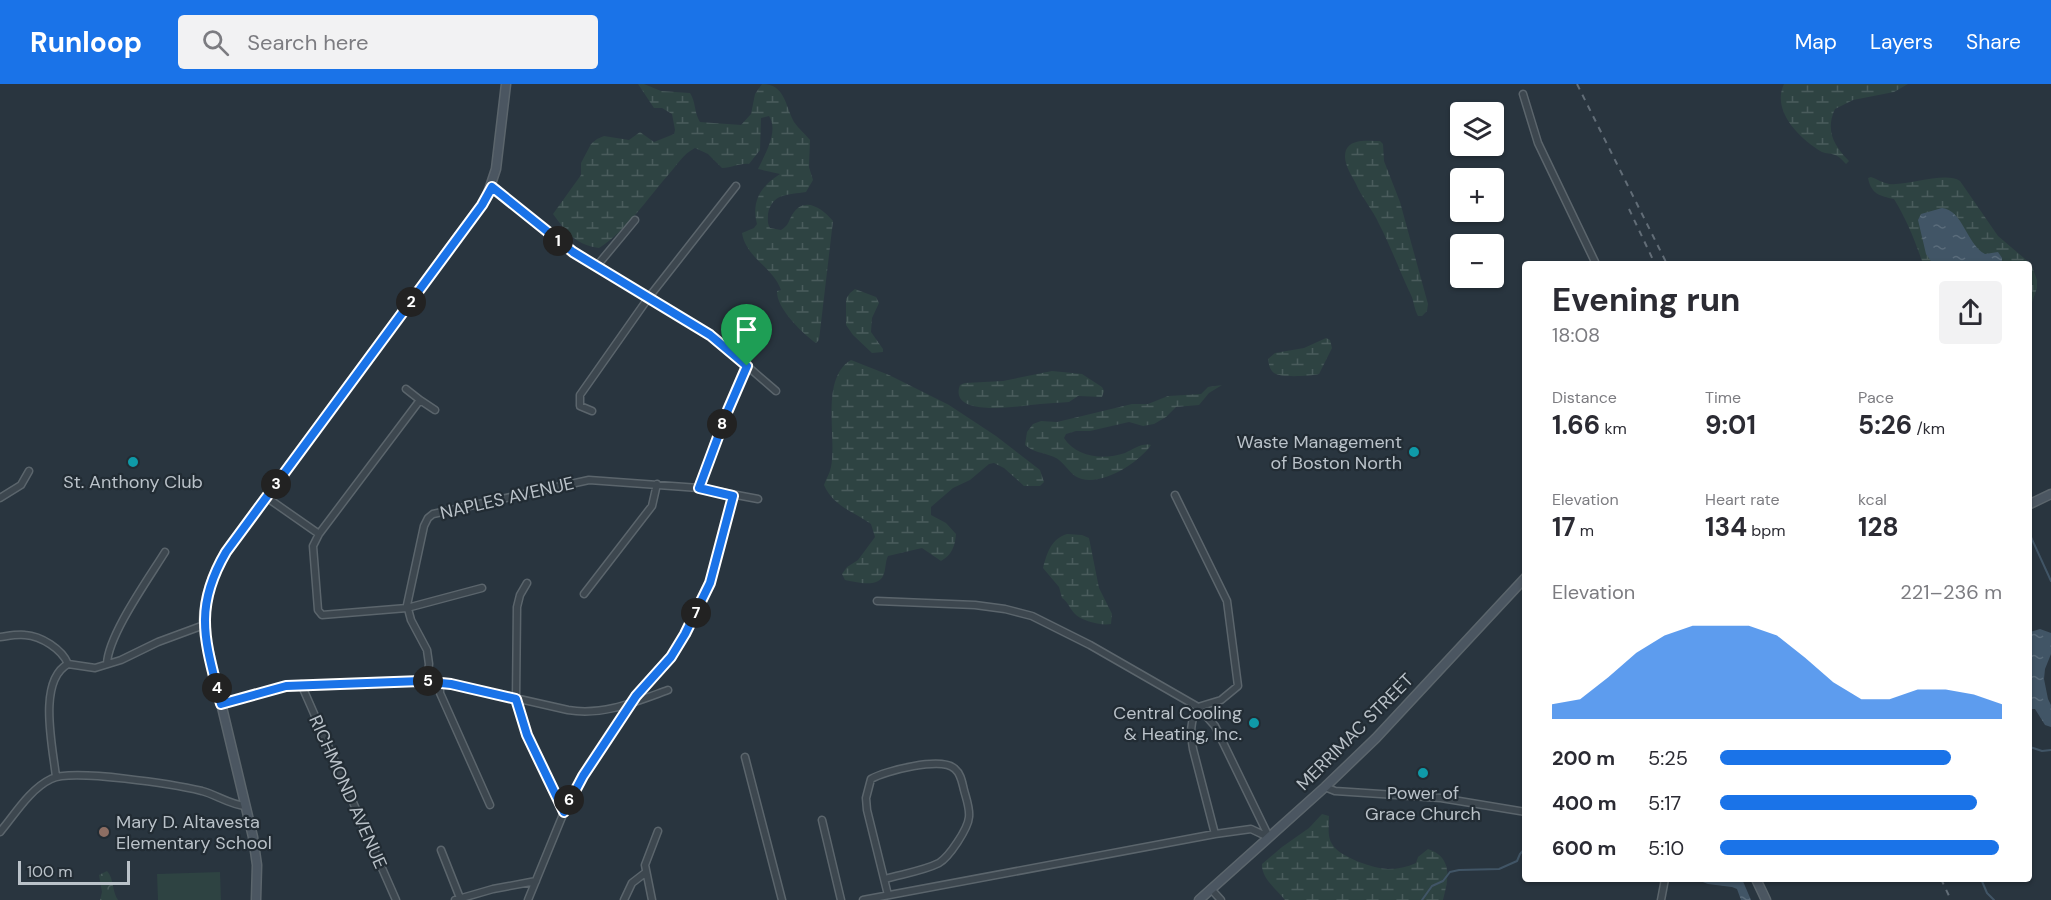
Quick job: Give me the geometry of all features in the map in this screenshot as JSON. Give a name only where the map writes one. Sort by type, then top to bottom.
[{"type":"main road","points":[[256,900],[256,857],[204,625],[205,602],[215,572],[226,552],[476,214],[492,187],[506,84]]},
{"type":"main road","points":[[2032,503],[2051,494]]},
{"type":"main road","name":"MERRIMAC STREET","points":[[1199,900],[1376,738],[1522,581]]},
{"type":"main road","points":[[1757,882],[1766,900]]},
{"type":"street","points":[[1524,94],[1538,142],[1595,261]]},
{"type":"street","points":[[592,411],[580,406],[580,397],[649,297],[736,186]]},
{"type":"street","points":[[492,187],[557,240],[596,267],[716,339],[776,391]]},
{"type":"street","points":[[596,267],[635,220]]},
{"type":"street","points":[[699,488],[747,366]]},
{"type":"street","points":[[406,389],[435,410]]},
{"type":"street","points":[[420,399],[319,534],[313,546],[318,610],[326,616],[407,608],[482,588]]},
{"type":"street","points":[[0,498],[19,487],[29,471]]},
{"type":"street","name":"NAPLES AVENUE","points":[[407,608],[424,526],[433,514],[580,481],[699,488],[758,499]]},
{"type":"street","points":[[584,594],[650,509],[654,502],[657,484]]},
{"type":"street","points":[[1175,495],[1227,601],[1238,686],[1221,700],[1198,707],[1193,717],[1191,737],[1215,834]]},
{"type":"street","points":[[528,900],[564,812],[583,776],[642,687],[671,657],[700,604],[713,572],[733,496]]},
{"type":"street","points":[[266,497],[319,534]]},
{"type":"street","points":[[107,664],[113,642],[165,552]]},
{"type":"street","points":[[527,583],[519,598],[517,614],[516,699],[527,735],[564,812]]},
{"type":"street","points":[[876,601],[975,605],[1032,616],[1090,645],[1198,707],[1218,732],[1269,837]]},
{"type":"street","points":[[407,608],[427,650],[429,664],[427,681]]},
{"type":"street","points":[[56,777],[49,695],[61,669],[68,664],[91,668],[107,664],[204,625]]},
{"type":"street","points":[[0,637],[21,634],[36,637],[59,651],[68,664]]},
{"type":"street","points":[[221,704],[271,689],[301,684],[427,681],[582,712],[610,710],[668,690]]},
{"type":"street","points":[[440,682],[440,692],[490,805]]},
{"type":"street","name":"RICHMOND AVENUE","points":[[301,684],[396,900]]},
{"type":"street","points":[[746,757],[782,900]]},
{"type":"street","points":[[885,879],[939,863],[948,855],[966,827],[969,818],[968,806],[961,776],[952,766],[945,763],[934,763],[881,774],[871,779],[866,798],[867,810],[888,895]]},
{"type":"street","points":[[0,832],[38,789],[56,777],[69,775],[90,775],[185,788],[206,793],[235,805],[246,806]]},
{"type":"street","points":[[1325,787],[1335,792],[1458,800],[1522,811]]},
{"type":"street","points":[[822,820],[841,900]]},
{"type":"street","points":[[863,900],[1215,834],[1251,829],[1269,837]]},
{"type":"street","points":[[652,900],[645,873],[646,860],[658,831]]},
{"type":"street","points":[[441,850],[457,899],[536,881]]},
{"type":"street","points":[[624,900],[632,883],[645,873]]},
{"type":"street","points":[[1661,900],[1664,882]]},
{"type":"street","points":[[1211,889],[1221,900]]},
{"type":"street","points":[[904,900],[906,892]]},
{"type":"green space","points":[[638,84],[661,91],[690,93],[700,122],[741,125],[751,114],[755,94],[762,84],[770,85],[780,92],[794,122],[810,140],[809,167],[813,180],[806,192],[782,196],[773,202],[768,214],[769,226],[781,230],[797,209],[807,205],[818,208],[833,221],[819,340],[816,343],[785,313],[778,298],[777,291],[781,290],[777,282],[744,242],[742,233],[754,228],[757,224],[755,208],[759,195],[780,174],[758,169],[772,135],[772,122],[769,116],[761,118],[760,150],[749,164],[722,168],[708,154],[695,148],[680,160],[618,233],[599,248],[584,244],[572,237],[553,214],[581,175],[581,163],[591,144],[597,139],[604,136],[629,140],[640,132],[654,142],[674,134],[672,114],[662,108],[654,108]]},
{"type":"green space","points":[[1784,84],[1908,84],[1894,92],[1853,100],[1835,109],[1831,131],[1839,150],[1849,161],[1846,164],[1836,156],[1824,153],[1805,140],[1790,123],[1781,104]]},
{"type":"green space","points":[[1361,141],[1380,141],[1383,144],[1384,161],[1400,202],[1428,304],[1427,311],[1422,316],[1418,316],[1412,297],[1383,233],[1346,163],[1345,154],[1348,146]]},
{"type":"green space","points":[[1868,178],[1889,184],[1936,178],[1953,178],[1960,181],[1998,236],[2027,261],[1922,261],[1894,199],[1874,191]]},
{"type":"green space","points":[[2032,267],[2037,280],[2032,302]]},
{"type":"green space","points":[[855,289],[876,297],[879,303],[872,318],[871,332],[883,352],[872,353],[846,325],[846,299]]},
{"type":"green space","points":[[1326,338],[1330,340],[1332,348],[1319,374],[1283,376],[1271,370],[1268,359],[1275,353],[1304,348]]},
{"type":"green space","points":[[851,360],[889,375],[949,405],[996,436],[1040,470],[1044,482],[1040,486],[1024,486],[1004,468],[994,463],[989,464],[970,480],[953,488],[931,507],[931,515],[946,523],[956,534],[952,550],[945,559],[941,561],[922,548],[888,556],[883,576],[876,582],[845,580],[842,574],[847,567],[858,560],[875,537],[871,524],[844,508],[824,485],[832,455],[832,409],[836,380],[841,369]]},
{"type":"green space","points":[[1052,371],[1082,374],[1102,387],[1104,391],[1102,397],[1078,396],[1069,402],[990,408],[965,403],[959,396],[960,385],[965,383],[1003,381]]},
{"type":"green space","points":[[1222,385],[1209,393],[1199,405],[1176,407],[1154,424],[1143,426],[1129,422],[1066,434],[1064,438],[1069,445],[1092,456],[1117,455],[1141,446],[1151,445],[1137,459],[1106,477],[1094,480],[1075,476],[1057,458],[1032,450],[1025,445],[1027,432],[1033,424],[1041,421],[1057,422],[1132,404],[1148,404],[1168,396],[1201,394],[1208,387]]},
{"type":"green space","points":[[1067,534],[1089,538],[1099,588],[1112,614],[1111,624],[1091,622],[1077,616],[1062,598],[1059,587],[1043,568],[1053,543]]},
{"type":"green space","points":[[1322,814],[1329,816],[1329,838],[1336,849],[1349,858],[1366,865],[1388,869],[1406,867],[1416,863],[1418,857],[1428,849],[1436,853],[1442,858],[1447,870],[1443,900],[1285,900],[1267,879],[1262,864],[1309,828]]},
{"type":"green space","points":[[107,871],[118,900],[100,900],[102,892],[99,875]]},
{"type":"green space","points":[[220,872],[221,900],[158,900],[157,874]]},
{"type":"water","points":[[1942,208],[1949,210],[1960,221],[1979,250],[1985,254],[1998,252],[2002,261],[1931,261],[1926,254],[1918,220],[1921,214]]},
{"type":"water","points":[[2040,629],[2051,633],[2051,654],[2044,679],[2051,705],[2051,727],[2045,725],[2035,709],[2032,709],[2032,631]]},
{"type":"water","points":[[1703,882],[1743,882],[1751,900],[1741,900],[1737,889],[1732,887]]},
{"type":"waterway","points":[[2032,539],[2051,581]]},
{"type":"waterway","points":[[2032,748],[2042,751],[2051,750]]},
{"type":"waterway","points":[[1422,900],[1432,886],[1443,881],[1450,872],[1499,869],[1517,861],[1522,852]]},
{"type":"waterway","points":[[1982,882],[1987,893],[1994,900]]},
{"type":"railway","points":[[1577,84],[1666,261]]},
{"type":"railway","points":[[1629,209],[1654,261]]},
{"type":"railway","points":[[1942,882],[1951,900]]},
{"type":"place","name":"Waste Management of Boston North","points":[[1414,452]]},
{"type":"place","name":"St. Anthony Club","points":[[133,462]]},
{"type":"place","name":"Central Cooling & Heating, Inc.","points":[[1254,723]]},
{"type":"place","name":"Power of Grace Church","points":[[1423,773]]},
{"type":"place","name":"Mary D. Altavesta Elementary School","points":[[104,832]]},
{"type":"route","points":[[492,187],[573,252],[710,335],[747,366],[699,488],[733,496],[706,593],[674,652],[642,687],[583,776],[564,812],[527,735],[516,699],[451,684],[421,681],[286,686],[221,704],[204,625],[205,602],[215,572],[239,533],[482,205],[492,187]]}]
